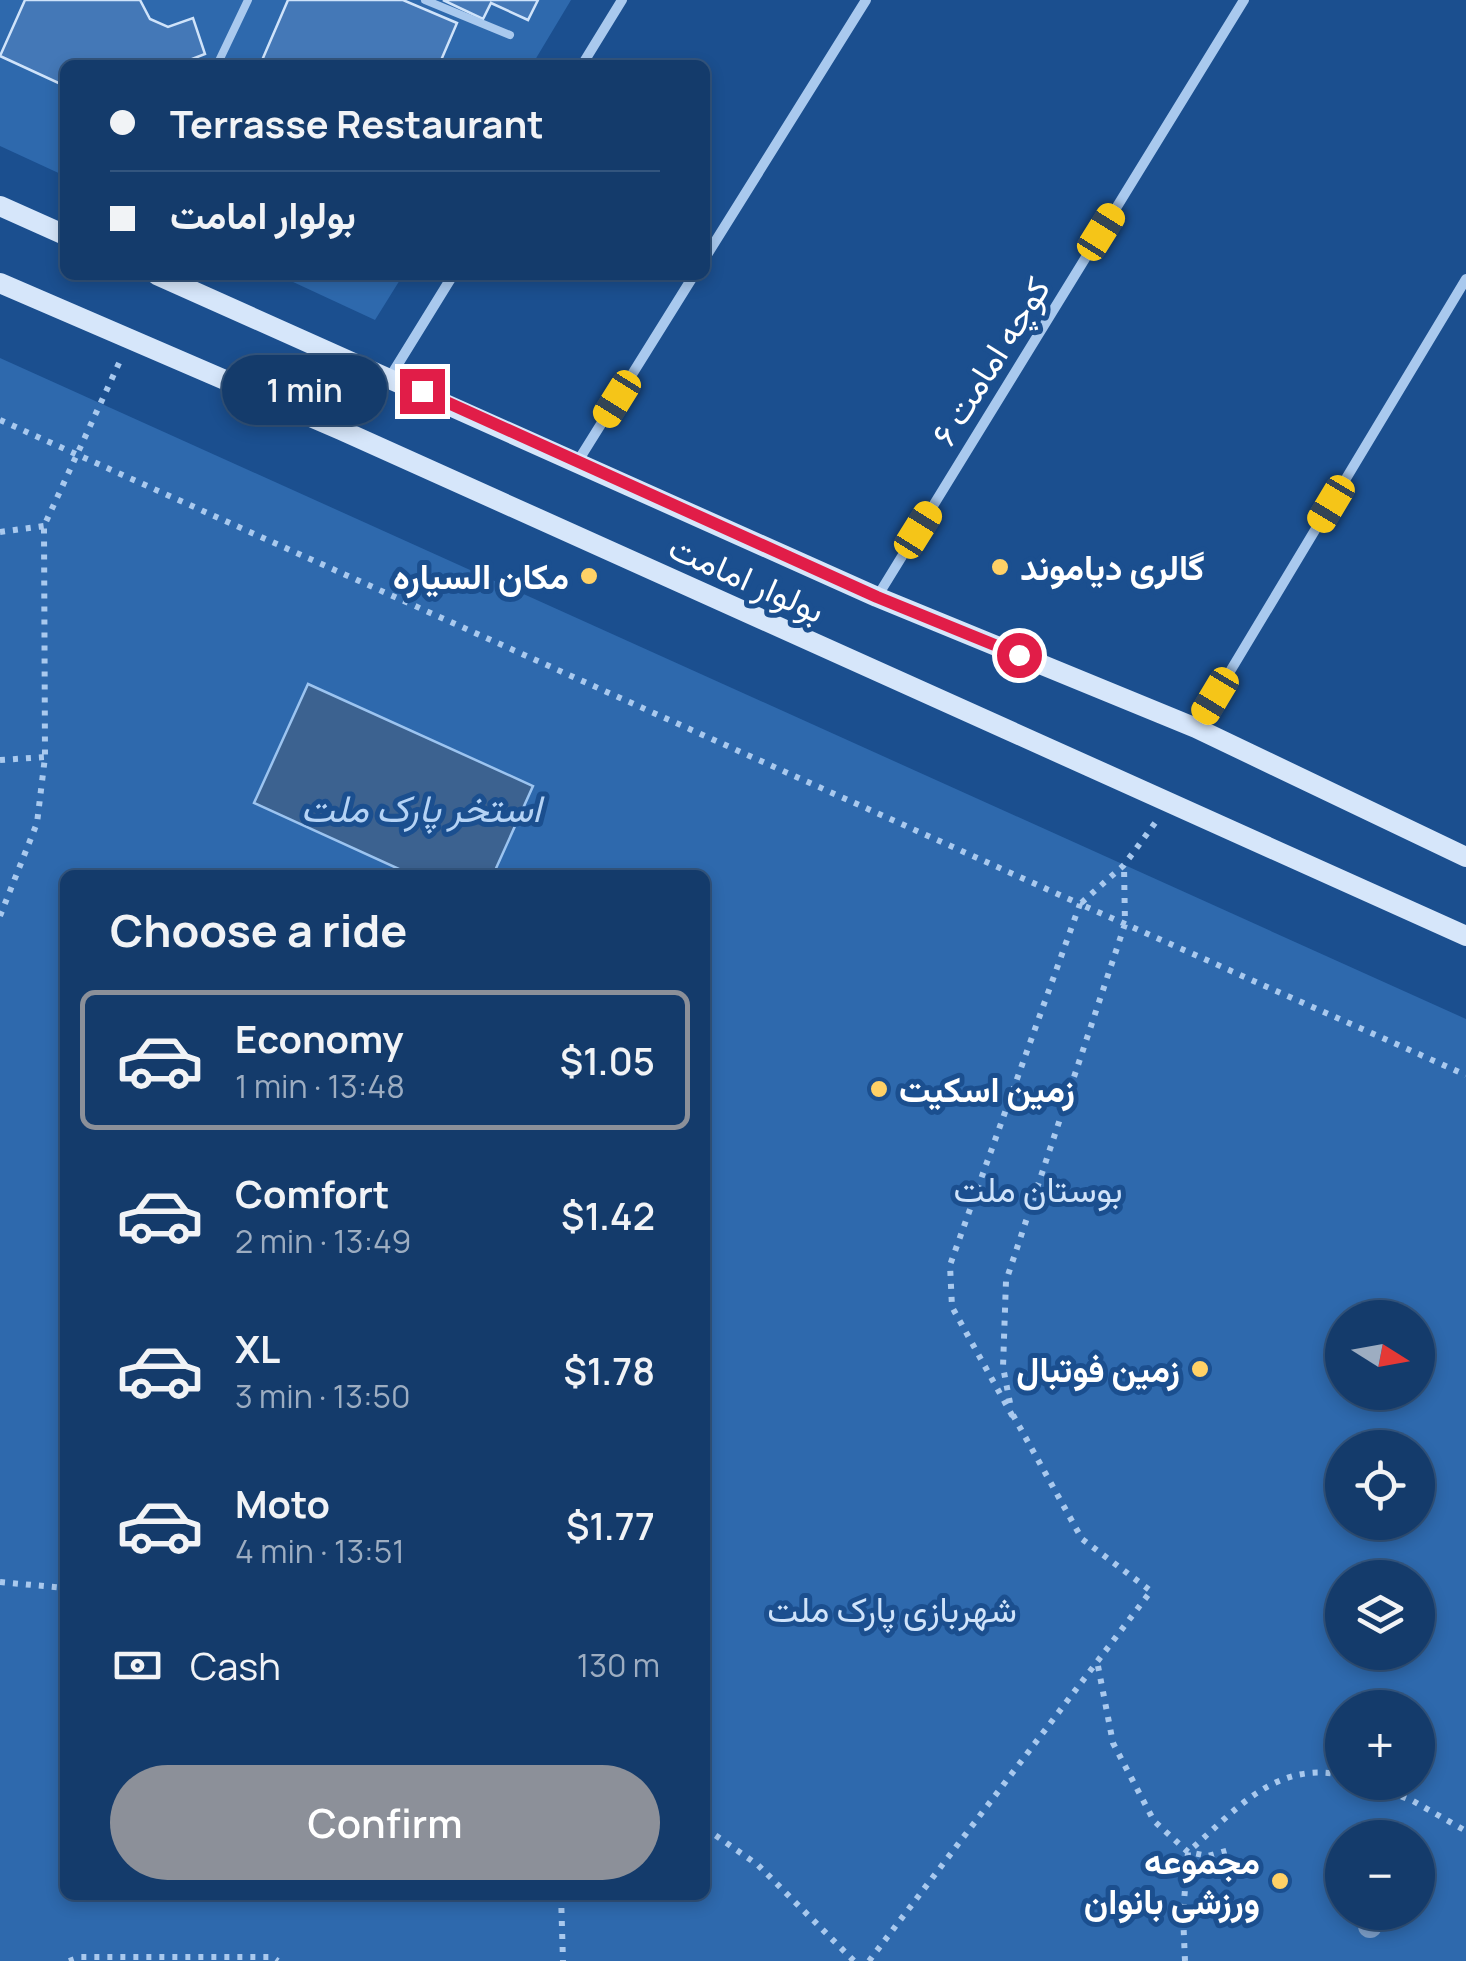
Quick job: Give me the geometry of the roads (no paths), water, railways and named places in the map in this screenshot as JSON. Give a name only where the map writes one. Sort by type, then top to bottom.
[{"type":"main road","points":[[0,206],[60,232]]},
{"type":"main road","name":"بولوار امامت","points":[[168,280],[877,597],[1196,728],[1466,857]]},
{"type":"main road","name":"بولوار امامت","points":[[0,283],[359,438],[1466,936]]},
{"type":"street","points":[[585,60],[622,0]]},
{"type":"street","points":[[710,250],[866,0]]},
{"type":"street","name":"کوچه امامت ۶","points":[[877,597],[1244,0]]},
{"type":"street","points":[[390,378],[450,280]]},
{"type":"street","points":[[578,460],[691,280]]},
{"type":"street","points":[[1196,728],[1466,280]]},
{"type":"lane","points":[[219,60],[248,0]]},
{"type":"lane","points":[[426,0],[510,36]]},
{"type":"water","name":"استخر پارک ملت","points":[[308,684],[533,786],[495,870],[401,870],[254,803]]},
{"type":"place","name":"گالری دیاموند","points":[[1000,567]]},
{"type":"place","name":"مکان السیاره","points":[[589,576]]},
{"type":"place","name":"زمین اسکیت","points":[[879,1089]]},
{"type":"place","name":"زمین فوتبال","points":[[1200,1369]]},
{"type":"place","name":"مجموعه ورزشی بانوان","points":[[1280,1881]]},
{"type":"park label","name":"بوستان ملت","points":[[1038,1189]]},
{"type":"park label","name":"شهربازی پارک ملت","points":[[892,1609]]}]
